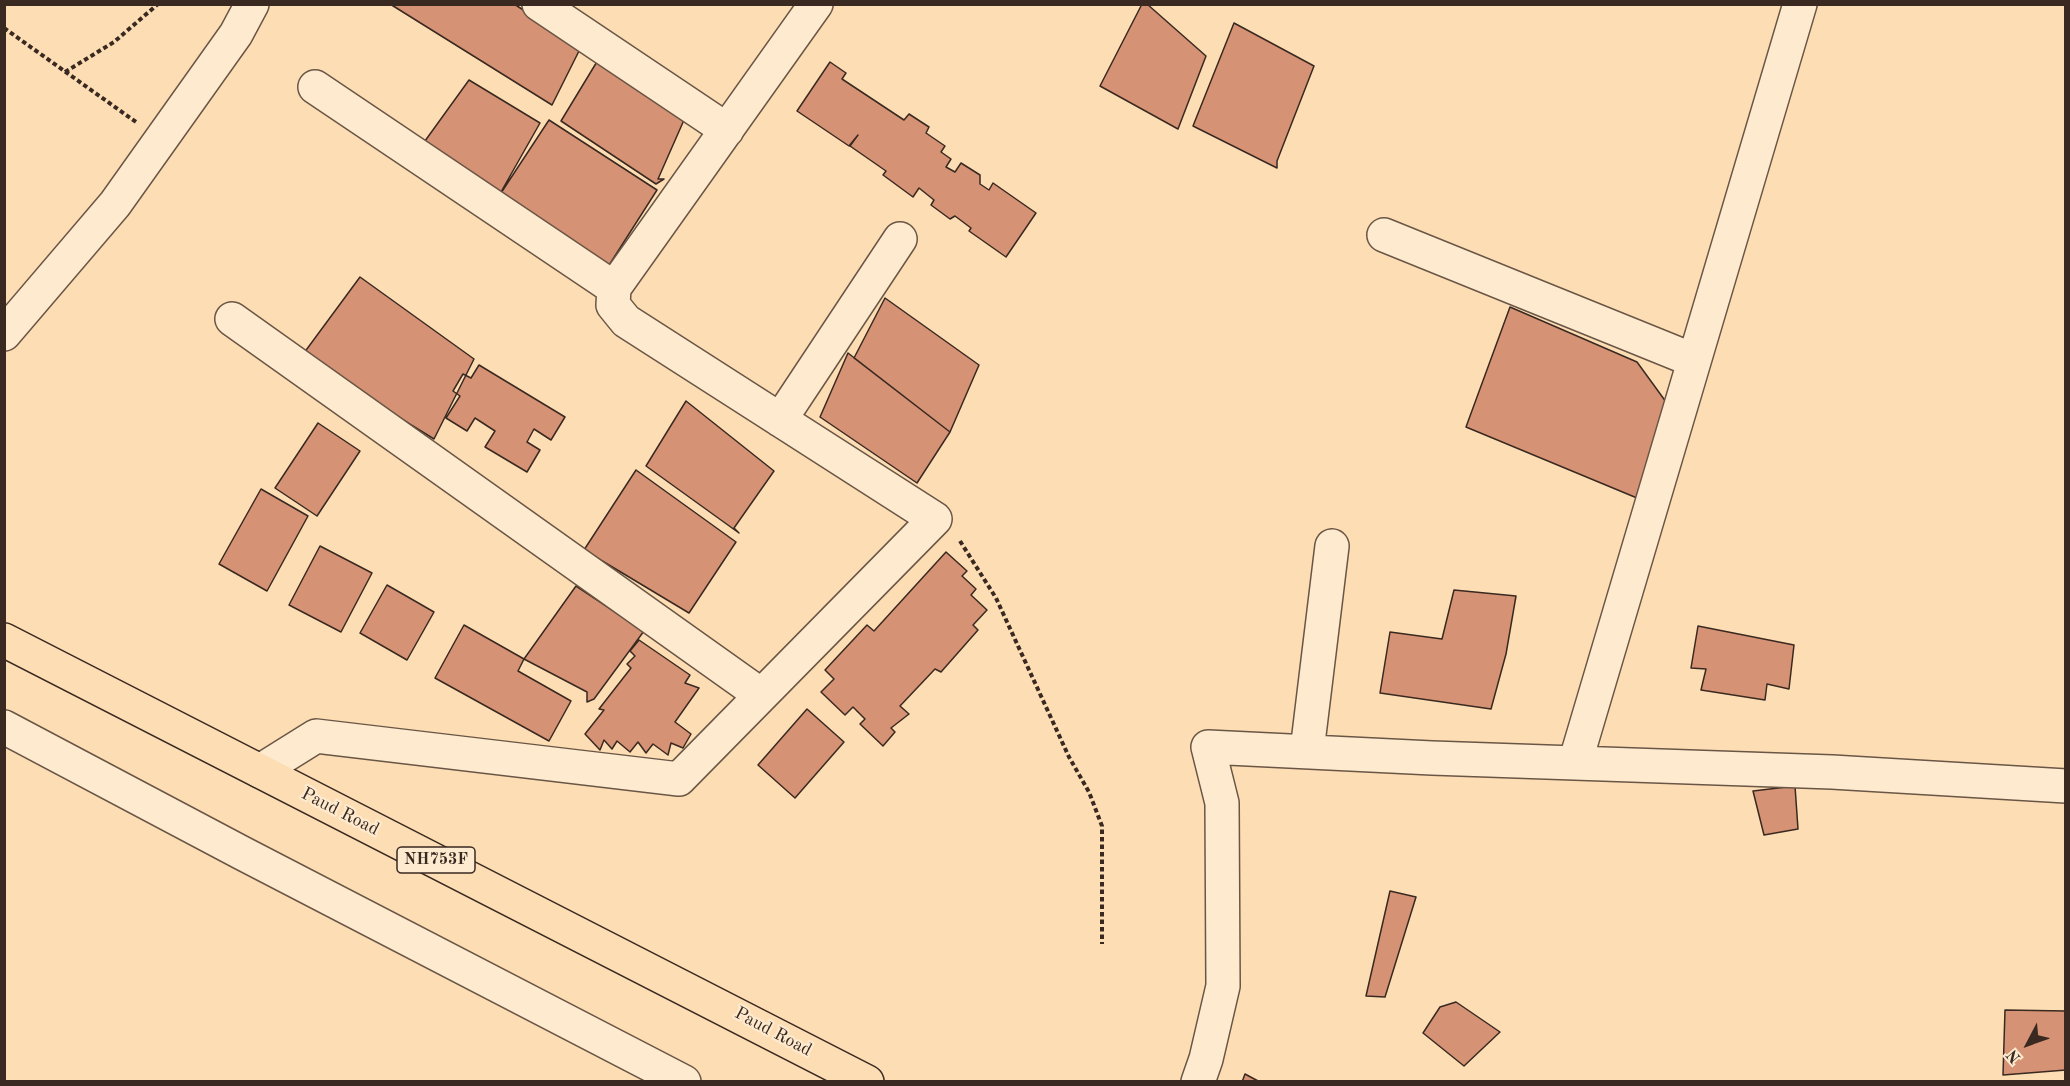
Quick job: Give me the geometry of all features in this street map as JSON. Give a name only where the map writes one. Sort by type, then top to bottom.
[{"type":"main road","name":"Paud Road","points":[[4,640],[699,993],[867,1082]]},
{"type":"street","points":[[539,4],[727,130]]},
{"type":"street","points":[[1575,764],[1800,4]]},
{"type":"street","points":[[4,334],[115,204],[236,34],[249,5]]},
{"type":"street","points":[[260,771],[316,736],[679,779],[935,519],[626,321],[613,305],[614,288],[816,5]]},
{"type":"street","points":[[315,87],[614,288]]},
{"type":"street","points":[[1383,235],[1693,360]]},
{"type":"street","points":[[780,420],[900,239]]},
{"type":"street","points":[[232,320],[761,695]]},
{"type":"street","points":[[1307,751],[1332,546]]},
{"type":"street","points":[[4,727],[684,1082]]},
{"type":"street","points":[[1197,1082],[1206,1059],[1223,986],[1222,803],[1208,747],[1575,764],[1832,772],[2066,786]]},
{"type":"path","points":[[66,72],[114,42],[158,4]]},
{"type":"path","points":[[4,28],[161,140]]},
{"type":"path","points":[[935,519],[961,542],[996,598],[1069,758],[1089,792],[1102,826],[1102,944]]},
{"type":"building","points":[[390,4],[514,4],[581,47],[552,105]]},
{"type":"building","points":[[1142,4],[1147,4],[1206,56],[1178,129],[1100,86]]},
{"type":"building","points":[[1234,23],[1314,66],[1277,161],[1277,168],[1193,126]]},
{"type":"building","points":[[598,60],[684,120],[658,179],[664,179],[656,184],[561,121]]},
{"type":"building","points":[[830,62],[846,73],[842,79],[904,120],[909,114],[929,127],[926,133],[945,146],[941,152],[951,159],[946,167],[955,172],[961,163],[980,175],[980,184],[989,190],[993,183],[1036,213],[1006,257],[969,231],[971,228],[955,216],[950,219],[931,205],[934,200],[919,188],[913,197],[883,175],[886,171],[850,146],[858,135],[849,146],[797,111]]},
{"type":"building","points":[[469,80],[540,123],[497,199],[417,152]]},
{"type":"building","points":[[549,120],[657,190],[606,270],[497,199]]},
{"type":"building","points":[[360,277],[474,359],[434,439],[301,357]]},
{"type":"building","points":[[885,298],[979,365],[950,432],[854,358]]},
{"type":"building","points":[[1510,307],[1637,362],[1669,406],[1637,498],[1466,427]]},
{"type":"building","points":[[848,353],[950,432],[917,483],[820,417]]},
{"type":"building","points":[[479,365],[565,417],[551,440],[534,429],[527,442],[540,450],[527,472],[485,447],[495,431],[475,418],[467,431],[446,418],[460,396],[453,391],[463,374],[471,378]]},
{"type":"building","points":[[686,401],[774,471],[734,528],[739,533],[646,466]]},
{"type":"building","points":[[318,423],[360,451],[317,516],[275,488]]},
{"type":"building","points":[[636,470],[736,542],[689,613],[584,550]]},
{"type":"building","points":[[261,489],[308,516],[267,591],[219,564]]},
{"type":"building","points":[[320,546],[372,573],[341,632],[289,605]]},
{"type":"building","points":[[946,552],[967,571],[962,576],[976,589],[971,595],[987,610],[973,625],[978,630],[941,672],[935,669],[900,706],[909,714],[891,728],[895,732],[883,746],[860,724],[865,719],[853,707],[845,715],[821,692],[834,679],[825,670],[867,625],[874,631]]},
{"type":"building","points":[[387,585],[434,612],[407,660],[360,633]]},
{"type":"building","points":[[576,586],[644,631],[594,699],[587,702],[587,692],[524,659]]},
{"type":"building","points":[[1454,590],[1516,596],[1506,654],[1491,709],[1380,693],[1390,632],[1442,639]]},
{"type":"building","points":[[464,625],[524,659],[518,671],[571,701],[549,741],[435,678]]},
{"type":"building","points":[[1698,626],[1794,645],[1789,689],[1767,684],[1765,700],[1701,690],[1706,669],[1691,668]]},
{"type":"building","points":[[639,640],[690,675],[685,683],[699,688],[675,722],[691,734],[683,748],[671,743],[668,755],[653,744],[646,753],[638,742],[630,752],[617,741],[612,749],[604,740],[600,750],[585,734],[604,710],[599,709],[631,668],[627,664],[635,656],[630,651]]},
{"type":"building","points":[[807,709],[844,742],[795,798],[758,765]]},
{"type":"building","points":[[1795,786],[1798,829],[1764,835],[1753,791]]},
{"type":"building","points":[[1390,891],[1416,897],[1385,997],[1366,996]]},
{"type":"building","points":[[1456,1002],[1500,1032],[1464,1066],[1423,1033],[1440,1007]]},
{"type":"building","points":[[2005,1010],[2066,1011],[2066,1070],[2003,1075]]},
{"type":"building","points":[[1245,1074],[1260,1082],[1242,1082]]}]
